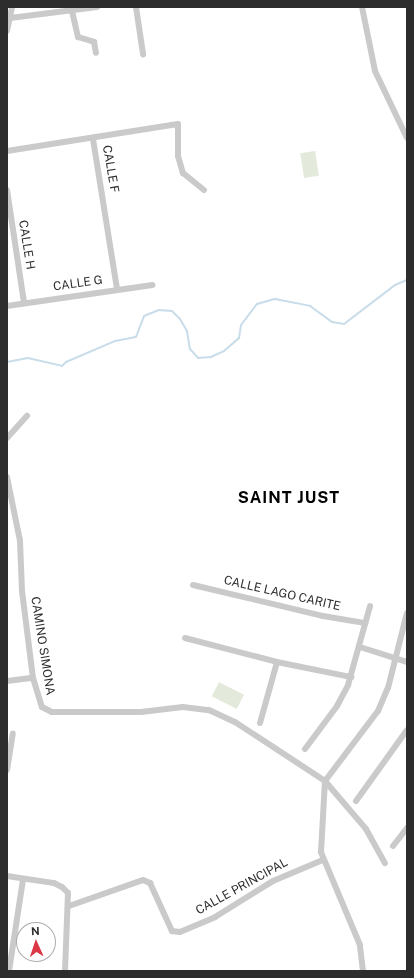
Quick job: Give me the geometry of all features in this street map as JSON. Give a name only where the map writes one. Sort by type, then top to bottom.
[{"type":"street","points":[[7,31],[12,7]]},
{"type":"street","points":[[10,18],[97,7]]},
{"type":"street","points":[[136,7],[143,54]]},
{"type":"street","points":[[362,7],[375,71],[407,138]]},
{"type":"street","points":[[72,11],[78,37],[94,42],[96,53]]},
{"type":"street","points":[[93,138],[178,124],[178,156],[183,173],[204,190]]},
{"type":"street","name":"CALLE F","points":[[7,151],[93,138],[117,289]]},
{"type":"street","name":"CALLE H","points":[[7,190],[24,303]]},
{"type":"street","name":"CALLE G","points":[[7,306],[152,285]]},
{"type":"street","points":[[7,438],[27,416]]},
{"type":"street","name":"CAMINO SIMONA","points":[[7,477],[20,541],[22,590],[33,678],[42,707],[52,712],[142,712],[183,707],[209,710],[235,722],[325,781],[366,828],[385,863]]},
{"type":"street","name":"CALLE LAGO CARITE","points":[[194,585],[323,616],[365,623]]},
{"type":"street","points":[[305,749],[337,706],[351,676],[370,606]]},
{"type":"street","points":[[363,971],[360,945],[323,860],[320,845],[325,781],[378,711],[388,688],[394,658],[407,613]]},
{"type":"street","points":[[185,638],[277,662],[351,676]]},
{"type":"street","points":[[360,647],[407,662]]},
{"type":"street","points":[[260,723],[277,662]]},
{"type":"street","points":[[7,681],[33,678]]},
{"type":"street","points":[[356,801],[407,730]]},
{"type":"street","points":[[7,770],[9,744],[13,733]]},
{"type":"street","points":[[393,846],[407,828]]},
{"type":"street","name":"CALLE PRINCIPAL","points":[[69,906],[143,880],[150,884],[172,931],[180,932],[215,917],[274,881],[323,860]]},
{"type":"street","points":[[7,876],[62,886],[68,893],[69,906],[65,971]]},
{"type":"street","points":[[9,971],[23,879]]},
{"type":"green space","points":[[315,151],[319,176],[304,178],[300,153]]},
{"type":"green space","points":[[219,682],[244,695],[237,709],[212,696]]},
{"type":"waterway","points":[[7,362],[28,358],[62,366],[66,362],[115,341],[136,337],[144,316],[159,310],[172,311],[180,319],[187,331],[190,349],[198,358],[211,357],[224,351],[239,338],[241,325],[257,304],[275,299],[310,306],[332,322],[344,324],[395,285],[407,280]]},
{"type":"district","name":"SAINT JUST","points":[[289,498]]}]
